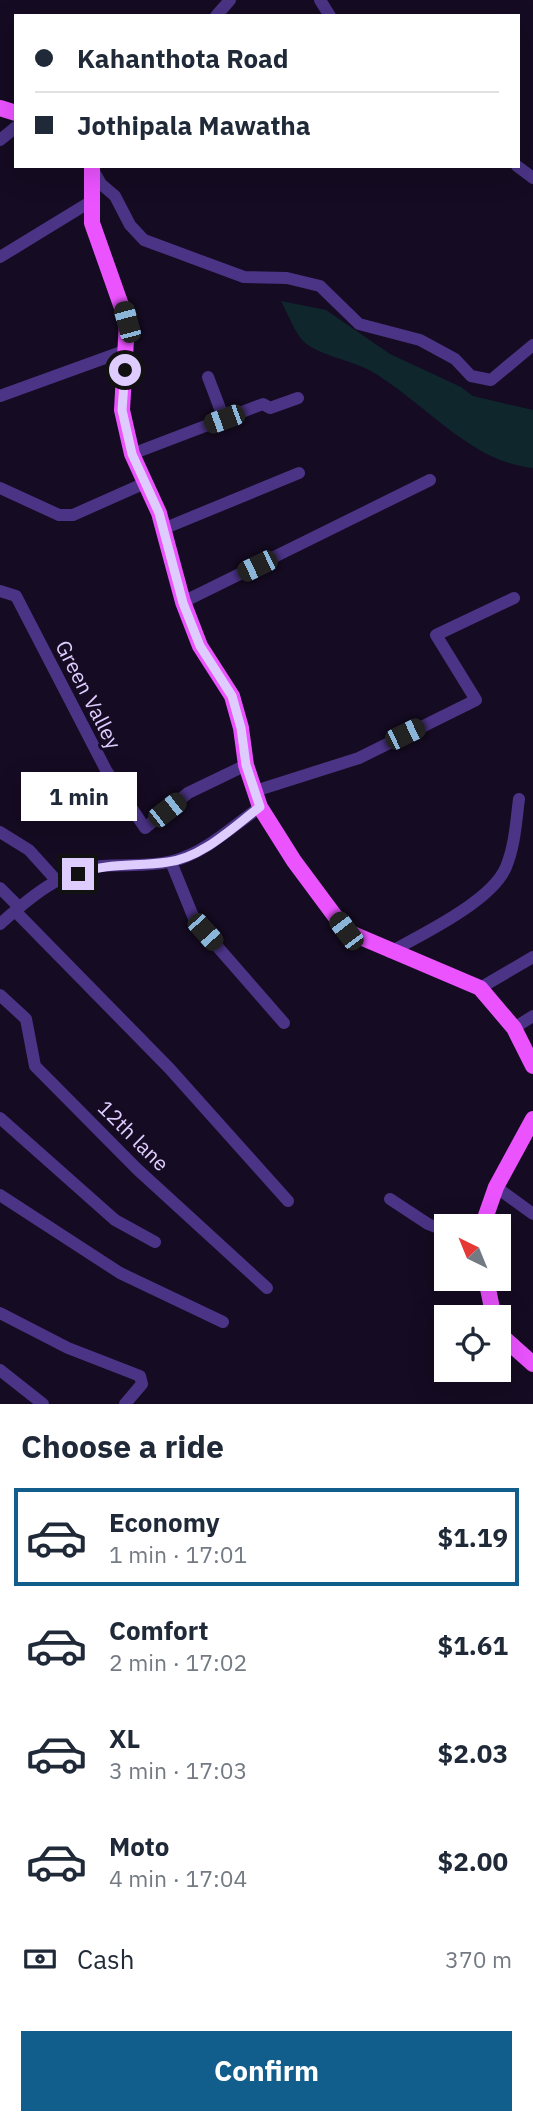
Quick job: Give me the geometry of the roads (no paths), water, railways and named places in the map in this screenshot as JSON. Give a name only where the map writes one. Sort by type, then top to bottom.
[{"type":"main road","points":[[92,168],[92,223],[127,322],[122,410],[132,454],[163,529],[183,603],[200,646],[232,696],[241,728],[246,765],[257,799],[294,861],[346,931],[390,952],[480,988],[514,1028],[533,1066]]},
{"type":"main road","points":[[487,1214],[496,1188],[528,1139],[533,1119]]},
{"type":"main road","points":[[511,1344],[533,1364]]},
{"type":"street","points":[[218,14],[230,0]]},
{"type":"street","points":[[0,140],[14,129]]},
{"type":"street","points":[[92,168],[101,184],[115,196],[130,225],[144,240],[244,277],[287,278],[320,286],[359,324],[420,340],[455,359],[471,376],[491,380],[533,345]]},
{"type":"street","points":[[0,257],[90,202]]},
{"type":"street","points":[[0,396],[127,350]]},
{"type":"street","points":[[208,377],[224,419]]},
{"type":"street","points":[[132,454],[263,404],[270,408],[298,398]]},
{"type":"street","points":[[163,529],[299,473]]},
{"type":"street","points":[[183,603],[430,480]]},
{"type":"street","points":[[0,488],[59,515],[73,514],[145,483]]},
{"type":"street","name":"Green Valley","points":[[0,591],[16,596],[106,770],[145,828],[188,793],[246,765]]},
{"type":"street","points":[[0,924],[57,881],[98,866],[171,862],[199,852],[257,799],[359,758],[476,699],[436,635],[514,598]]},
{"type":"street","points":[[390,952],[448,921],[484,892],[505,870],[514,838],[519,799]]},
{"type":"street","points":[[0,832],[29,850],[57,881]]},
{"type":"street","points":[[171,862],[195,921],[284,1023]]},
{"type":"street","points":[[0,888],[288,1200]]},
{"type":"street","points":[[480,988],[533,957]]},
{"type":"street","name":"12th lane","points":[[0,995],[26,1018],[36,1066],[137,1169],[267,1287]]},
{"type":"street","points":[[514,1028],[533,1016]]},
{"type":"street","points":[[0,1118],[115,1220],[155,1242]]},
{"type":"street","points":[[496,1188],[533,1214]]},
{"type":"street","points":[[0,1195],[120,1273],[223,1322]]},
{"type":"street","points":[[390,1199],[434,1226]]},
{"type":"street","points":[[0,1313],[68,1348],[140,1376],[142,1384],[125,1404]]},
{"type":"street","points":[[0,1370],[43,1404]]}]
